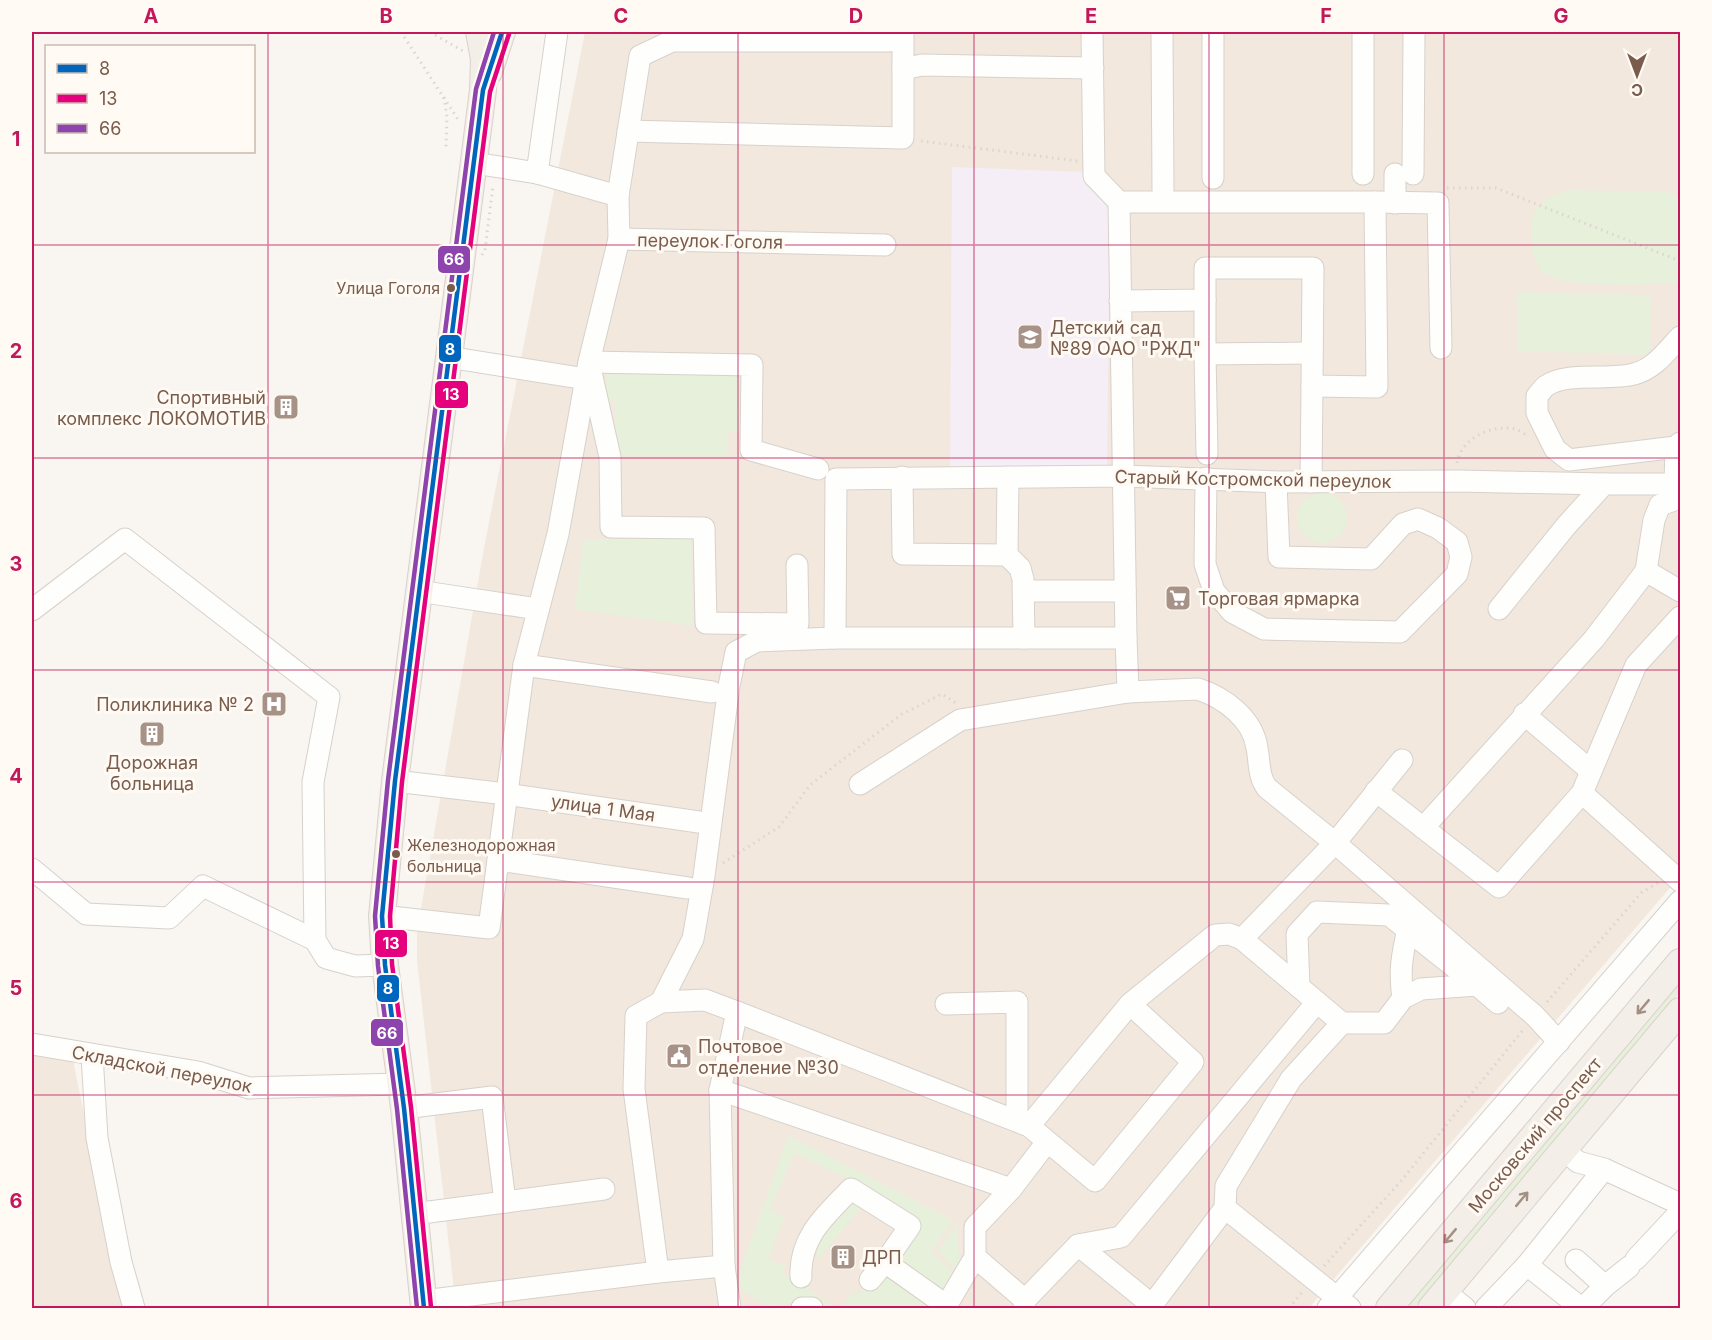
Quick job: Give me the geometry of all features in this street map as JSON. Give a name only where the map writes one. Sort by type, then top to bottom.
[{"type":"main road","points":[[423,1305],[402,1096],[385,964],[382,916],[395,781],[418,591],[483,90],[484,59],[479,32]]},
{"type":"main road","points":[[483,90],[502,32]]},
{"type":"main road","name":"Московский проспект","points":[[1389,1308],[1680,962]]},
{"type":"main road","name":"Московский проспект","points":[[1438,1300],[1571,1156],[1680,1011]]},
{"type":"street","points":[[537,173],[557,32]]},
{"type":"street","points":[[1092,32],[1094,176],[1119,202],[1128,692]]},
{"type":"street","points":[[1162,32],[1163,190]]},
{"type":"street","points":[[1213,32],[1213,178]]},
{"type":"street","points":[[1363,32],[1363,174]]},
{"type":"street","points":[[1312,386],[1377,387],[1385,202],[1404,174],[1414,32]]},
{"type":"street","points":[[628,131],[903,138],[903,69],[896,36]]},
{"type":"street","name":"переулок Гоголя","points":[[885,244],[619,239],[618,196],[639,56],[672,41],[896,36]]},
{"type":"street","points":[[903,69],[922,65],[1093,68]]},
{"type":"street","points":[[474,162],[537,173],[618,196]]},
{"type":"street","points":[[1119,202],[1438,202],[1441,348]]},
{"type":"street","points":[[382,916],[489,928],[524,665],[558,534],[587,371],[619,239]]},
{"type":"street","points":[[1207,454],[1205,268],[1313,268],[1311,482]]},
{"type":"street","points":[[1120,301],[1205,300]]},
{"type":"street","points":[[1424,828],[1524,714],[1594,639],[1646,572],[1654,520],[1660,505],[1679,488],[1678,445],[1569,460],[1555,448],[1536,413],[1537,396],[1547,386],[1558,381],[1634,374],[1656,364],[1680,337]]},
{"type":"street","points":[[1205,354],[1312,353]]},
{"type":"street","points":[[448,357],[587,371],[752,365],[752,450],[818,469]]},
{"type":"street","points":[[587,371],[610,457],[611,527],[704,528],[706,623],[798,624],[797,565]]},
{"type":"street","name":"Старый Костромской переулок","points":[[835,638],[836,479],[1124,476],[1276,482],[1454,481],[1679,488]]},
{"type":"street","points":[[902,477],[903,554],[1006,555],[1020,568],[1025,591],[1024,638]]},
{"type":"street","points":[[1006,555],[1008,477]]},
{"type":"street","points":[[1206,478],[1205,564],[1214,591],[1232,612],[1263,629],[1400,632],[1457,574],[1461,557],[1457,542],[1438,528],[1418,519],[1403,524],[1371,559],[1279,557],[1276,482]]},
{"type":"street","points":[[1499,609],[1566,526],[1604,484]]},
{"type":"street","points":[[32,610],[125,539],[329,697],[313,782],[315,940],[326,958],[355,966],[385,964]]},
{"type":"street","points":[[1646,572],[1680,591]]},
{"type":"street","points":[[418,591],[538,609]]},
{"type":"street","points":[[1025,591],[1125,591]]},
{"type":"street","points":[[1376,791],[1499,887],[1582,793],[1636,665],[1680,617]]},
{"type":"street","points":[[661,1002],[693,939],[696,882],[736,652],[757,641],[835,638],[1126,638]]},
{"type":"street","points":[[524,665],[712,692]]},
{"type":"street","points":[[860,784],[960,720],[1128,692],[1198,689],[1207,692],[1234,710],[1249,725],[1254,735],[1262,781],[1267,788],[1335,843],[1531,1021]]},
{"type":"street","points":[[1524,714],[1591,771]]},
{"type":"street","points":[[1242,939],[1335,843],[1402,760]]},
{"type":"street","name":"улица 1 Мая","points":[[395,781],[506,794],[699,822]]},
{"type":"street","points":[[1582,793],[1677,878]]},
{"type":"street","points":[[498,860],[696,882]]},
{"type":"street","points":[[32,869],[86,914],[169,918],[203,886],[315,940]]},
{"type":"street","points":[[1225,1208],[1313,1279],[1338,1305],[1558,1042],[1680,901]]},
{"type":"street","points":[[1299,987],[1297,934],[1317,912],[1389,915],[1477,985],[1558,1042]]},
{"type":"street","points":[[1403,998],[1400,960],[1408,929]]},
{"type":"street","points":[[1023,1123],[1130,1004],[1215,935],[1229,934],[1242,939],[1342,1023],[1384,1023],[1403,998],[1421,989],[1477,985]]},
{"type":"street","points":[[658,1272],[634,1089],[636,1016],[661,1002],[705,1000],[1023,1123],[1095,1181],[1193,1062],[1130,1004]]},
{"type":"street","points":[[946,1004],[1017,1002],[1023,1123]]},
{"type":"street","points":[[975,1257],[1024,1304],[1078,1245],[1121,1237],[1317,1002]]},
{"type":"street","points":[[730,1308],[724,1266],[720,1090],[737,1012]]},
{"type":"street","points":[[1078,1245],[1152,1305],[1225,1208],[1226,1186],[1291,1079],[1342,1023]]},
{"type":"street","name":"Складской переулок","points":[[32,1044],[198,1072],[249,1088],[402,1096],[492,1097],[505,1202]]},
{"type":"street","points":[[92,1055],[96,1138],[121,1262],[134,1308]]},
{"type":"street","points":[[720,1090],[1011,1189]]},
{"type":"street","points":[[885,1262],[946,1307],[975,1257],[975,1227],[1011,1189],[1047,1142]]},
{"type":"street","points":[[1571,1156],[1680,1204]]},
{"type":"street","points":[[1571,1156],[1584,1192]]},
{"type":"street","points":[[1486,1308],[1527,1265],[1604,1169]]},
{"type":"street","points":[[414,1214],[604,1189]]},
{"type":"street","points":[[801,1277],[800,1262],[815,1227],[851,1189],[910,1226],[870,1280]]},
{"type":"street","points":[[1527,1265],[1582,1308],[1633,1263],[1680,1212]]},
{"type":"street","points":[[1576,1260],[1605,1286]]},
{"type":"street","points":[[423,1305],[658,1272],[724,1266]]},
{"type":"street","points":[[1438,1300],[1465,1308]]},
{"type":"street","points":[[802,1308],[812,1308]]},
{"type":"path","points":[[401,32],[444,95],[463,129]]},
{"type":"path","points":[[430,32],[464,52]]},
{"type":"path","points":[[444,95],[447,117],[446,147]]},
{"type":"path","points":[[1454,481],[1457,458],[1471,439],[1492,429],[1516,429],[1536,440]]},
{"type":"path","points":[[696,882],[779,827],[810,785],[902,714],[942,694],[979,716]]},
{"type":"path","points":[[1288,1308],[1401,1181],[1531,1021],[1642,892],[1677,878]]},
{"type":"shaded area","points":[[585,32],[1680,32],[1680,876],[1309,1308],[456,1308],[417,960],[417,931],[484,548]]},
{"type":"shaded area","name":"Детский сад №89 ОАО \"РЖД\"","points":[[952,167],[1084,172],[1110,205],[1107,470],[950,471]]},
{"type":"shaded area","points":[[32,1049],[72,1056],[124,1308],[32,1308]]},
{"type":"green space","points":[[1570,190],[1668,192],[1680,197],[1680,282],[1639,285],[1583,283],[1567,281],[1543,272],[1536,263],[1533,252],[1531,234],[1534,213],[1549,198]]},
{"type":"green space","points":[[1517,292],[1651,295],[1650,355],[1517,351]]},
{"type":"green space","points":[[606,369],[745,370],[745,431],[727,432],[728,455],[620,455],[615,450],[615,401],[607,400]]},
{"type":"green space","points":[[1322,493],[1331,495],[1342,504],[1347,518],[1345,527],[1336,538],[1322,543],[1313,541],[1302,532],[1297,518],[1299,509],[1308,498]]},
{"type":"green space","points":[[583,539],[691,539],[693,626],[575,609]]},
{"type":"green space","points":[[1680,981],[1680,992],[1414,1308],[1405,1308]]},
{"type":"green space","points":[[788,1135],[953,1220],[932,1251],[958,1279],[940,1297],[893,1263],[916,1225],[844,1182],[845,1177],[795,1154],[770,1209],[784,1217],[769,1259],[784,1266],[783,1274],[836,1308],[823,1308],[810,1299],[770,1308],[735,1286]]},
{"type":"green space","points":[[854,1193],[866,1202],[818,1260],[813,1238]]},
{"type":"green space","points":[[957,1223],[960,1275],[938,1251]]},
{"type":"green space","points":[[886,1274],[935,1301],[928,1308],[840,1308],[854,1291],[859,1294],[865,1287],[871,1291]]},
{"type":"transit line","name":"66","points":[[417,1308],[397,1109],[378,966],[375,916],[388,780],[476,89],[494,32]]},
{"type":"transit line","name":"8","points":[[424,1308],[404,1108],[385,965],[382,916],[395,781],[483,90],[502,32]]},
{"type":"transit line","name":"13","points":[[431,1307],[411,1107],[392,964],[390,916],[402,782],[490,92],[509,34]]},
{"type":"place","name":"Улица Гоголя","points":[[451,288]]},
{"type":"place","name":"Детский сад №89 ОАО \"РЖД\"","points":[[1030,337]]},
{"type":"place","name":"Спортивный комплекс ЛОКОМОТИВ","points":[[286,407]]},
{"type":"place","name":"Торговая ярмарка","points":[[1178,598]]},
{"type":"place","name":"Поликлиника № 2","points":[[274,704]]},
{"type":"place","name":"Дорожная больница","points":[[152,734]]},
{"type":"place","name":"Железнодорожная больница","points":[[396,854]]},
{"type":"place","name":"Почтовое отделение №30","points":[[679,1056]]},
{"type":"place","name":"ДРП","points":[[843,1257]]}]
